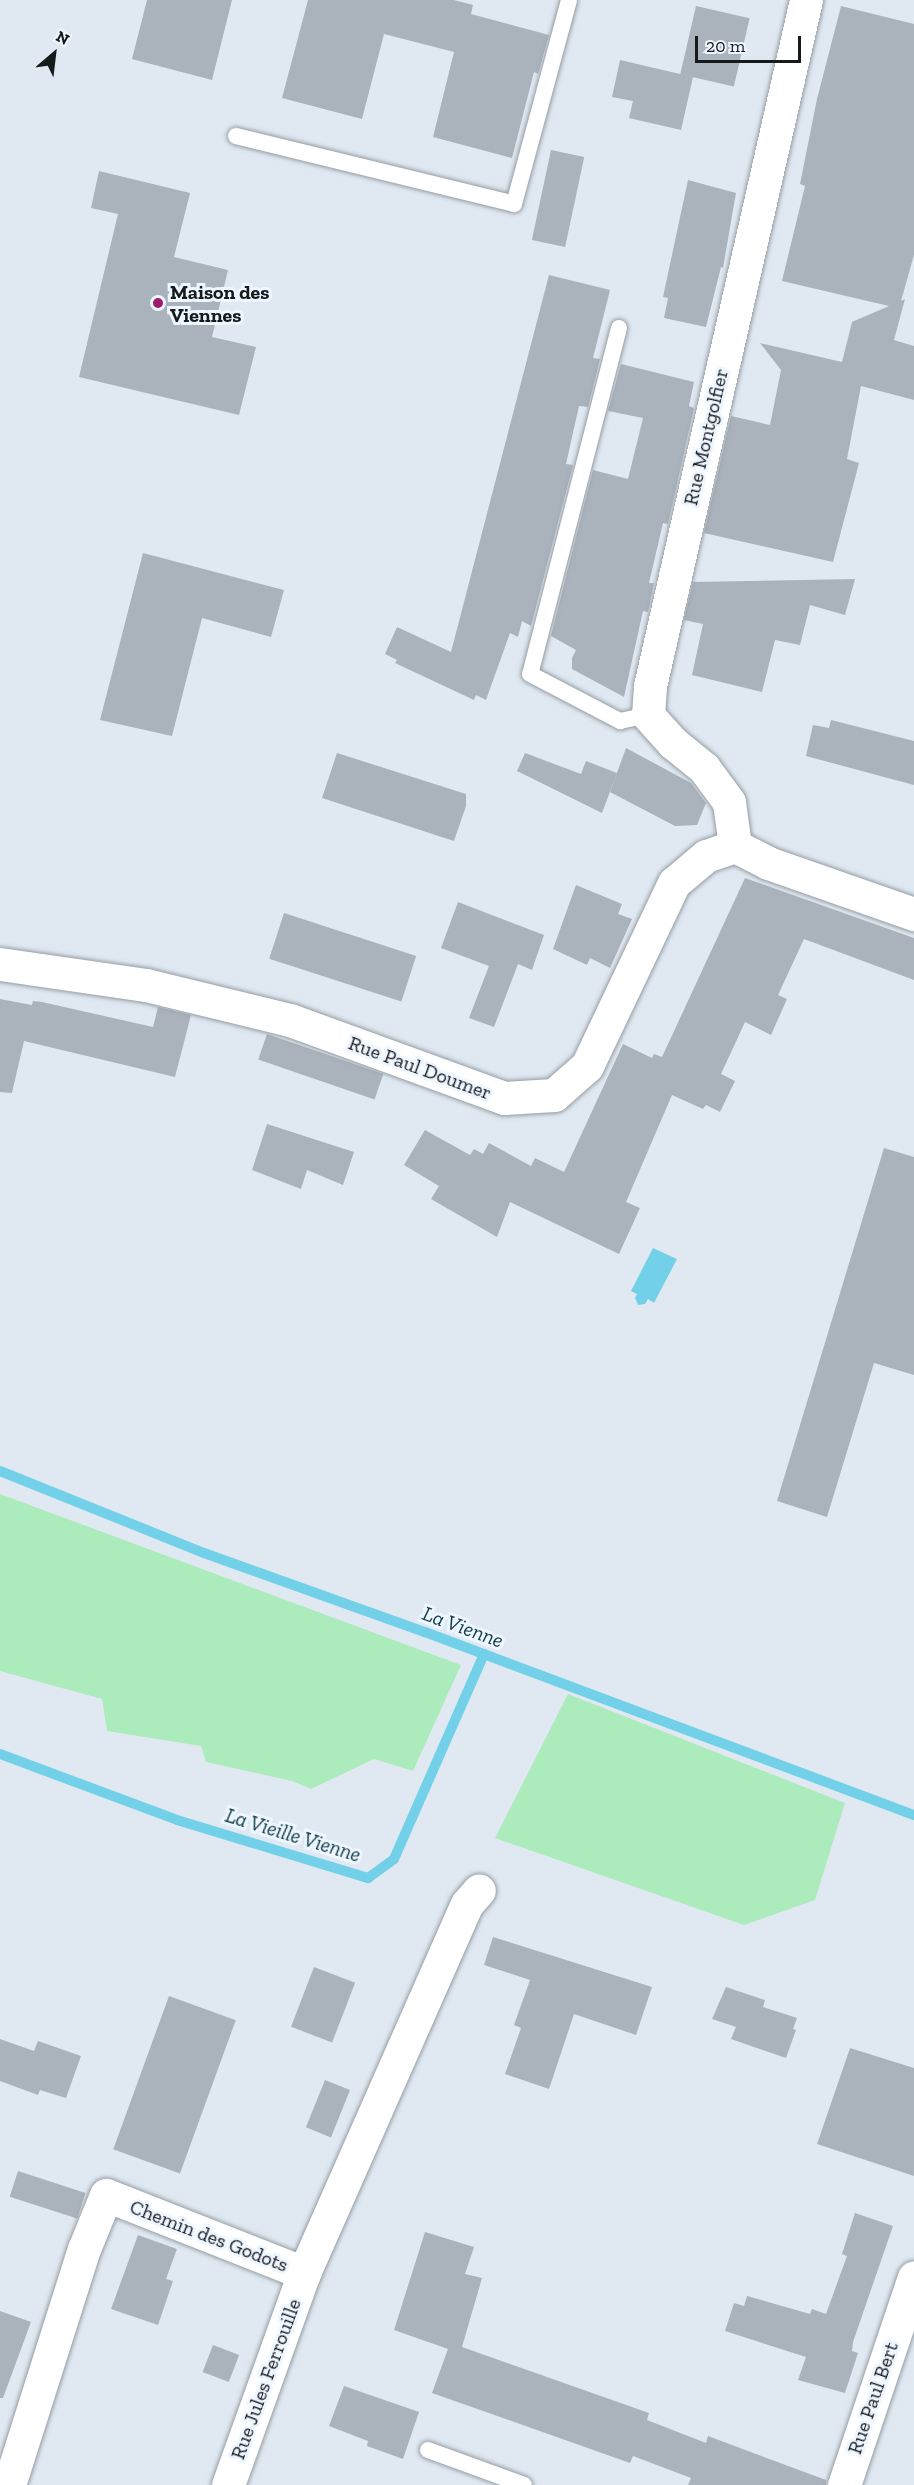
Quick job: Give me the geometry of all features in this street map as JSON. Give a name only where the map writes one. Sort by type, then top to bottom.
[{"type":"street","name":"Rue Montgolfier","points":[[648,715],[650,686],[806,0]]},
{"type":"street","points":[[648,715],[673,743],[704,768],[729,802],[735,846],[768,863],[914,914]]},
{"type":"street","name":"Rue Paul Doumer","points":[[0,964],[146,985],[290,1020],[504,1098],[554,1095],[587,1066],[674,883],[706,856],[735,846]]},
{"type":"street","name":"Chemin des Godots","points":[[9,2485],[84,2249],[106,2195],[304,2273],[467,1904],[479,1890]]},
{"type":"street","name":"Rue Jules Ferrouille","points":[[228,2485],[304,2273]]},
{"type":"street","name":"Rue Paul Bert","points":[[844,2485],[914,2277]]},
{"type":"lane","points":[[236,136],[514,204],[569,0]]},
{"type":"lane","points":[[619,328],[530,674],[620,721],[648,715]]},
{"type":"lane","points":[[428,2450],[524,2485]]},
{"type":"green space","points":[[0,1494],[461,1665],[413,1771],[374,1759],[311,1789],[292,1781],[206,1762],[201,1746],[107,1731],[102,1699],[0,1671]]},
{"type":"green space","points":[[568,1694],[845,1803],[815,1900],[744,1925],[495,1838]]},
{"type":"water","points":[[653,1248],[677,1259],[654,1303],[648,1299],[645,1304],[638,1305],[635,1298],[637,1294],[631,1291]]},
{"type":"building","points":[[147,0],[232,0],[212,80],[132,59]]},
{"type":"building","points":[[308,0],[454,0],[473,5],[471,14],[549,35],[538,74],[534,72],[512,158],[433,137],[454,52],[384,34],[362,119],[282,98]]},
{"type":"building","points":[[696,6],[750,18],[734,87],[680,74]]},
{"type":"building","points":[[841,6],[914,24],[914,255],[901,301],[905,299],[894,340],[914,346],[914,400],[861,386],[847,459],[859,463],[833,562],[704,533],[731,416],[770,425],[781,370],[760,343],[842,362],[852,322],[889,306],[782,281],[805,186],[800,184],[817,99]]},
{"type":"building","points":[[620,60],[693,77],[681,130],[629,118],[633,101],[612,97]]},
{"type":"building","points":[[551,150],[584,157],[565,247],[532,240]]},
{"type":"building","name":"Maison des Viennes","points":[[99,171],[190,193],[174,257],[228,270],[212,337],[256,347],[239,415],[79,377],[118,214],[91,208]]},
{"type":"building","points":[[688,180],[736,193],[723,268],[721,267],[706,327],[664,318],[668,298],[663,297]]},
{"type":"building","points":[[549,275],[610,290],[593,358],[600,359],[588,407],[579,406],[566,464],[573,465],[531,626],[522,621],[518,637],[510,633],[486,700],[476,695],[474,700],[395,663],[397,660],[385,654],[397,627],[451,652]]},
{"type":"building","points":[[621,364],[694,382],[689,406],[694,408],[668,524],[663,523],[649,583],[654,583],[648,612],[643,611],[624,697],[572,669],[572,658],[576,650],[551,636],[593,470],[628,479],[643,418],[608,411]]},
{"type":"building","points":[[143,553],[284,590],[271,637],[202,618],[172,736],[100,720]]},
{"type":"building","points":[[855,579],[845,615],[810,605],[800,645],[775,640],[762,692],[692,675],[703,624],[684,620],[693,582]]},
{"type":"building","points":[[831,720],[914,741],[914,785],[806,756],[813,725],[829,728]]},
{"type":"building","points":[[626,748],[691,783],[706,803],[697,825],[675,826],[610,792]]},
{"type":"building","points":[[337,753],[466,794],[466,806],[454,841],[322,798]]},
{"type":"building","points":[[525,753],[581,774],[586,761],[617,773],[602,813],[517,771]]},
{"type":"building","points":[[745,878],[914,938],[914,980],[804,939],[778,995],[787,999],[771,1035],[745,1022],[721,1074],[735,1081],[720,1112],[706,1105],[703,1109],[672,1095],[626,1202],[640,1208],[619,1254],[510,1202],[497,1237],[431,1199],[439,1186],[404,1165],[425,1130],[470,1155],[474,1149],[483,1154],[489,1143],[531,1166],[535,1158],[564,1172],[623,1044],[652,1058],[654,1054],[662,1057]]},
{"type":"building","points":[[576,885],[622,904],[618,914],[632,919],[610,968],[590,958],[587,965],[553,949]]},
{"type":"building","points":[[458,902],[544,935],[532,970],[518,964],[494,1027],[469,1018],[489,966],[441,948]]},
{"type":"building","points":[[284,913],[416,956],[401,1002],[269,959]]},
{"type":"building","points":[[0,999],[32,1005],[33,1001],[42,1002],[153,1027],[158,1007],[191,1015],[175,1077],[24,1041],[12,1093],[0,1092]]},
{"type":"building","points":[[267,1034],[383,1074],[375,1100],[258,1060]]},
{"type":"building","points":[[267,1124],[354,1152],[343,1185],[307,1170],[301,1189],[252,1170]]},
{"type":"building","points":[[884,1148],[914,1157],[914,1375],[874,1363],[827,1517],[777,1501]]},
{"type":"building","points":[[493,1937],[652,1987],[636,2035],[574,2014],[549,2089],[505,2074],[521,2028],[514,2025],[530,1980],[484,1965]]},
{"type":"building","points":[[314,1967],[355,1983],[332,2043],[291,2027]]},
{"type":"building","points":[[726,1987],[765,2000],[763,2007],[797,2018],[793,2029],[796,2030],[786,2058],[731,2039],[736,2027],[712,2019]]},
{"type":"building","points":[[169,1996],[236,2020],[180,2173],[113,2149]]},
{"type":"building","points":[[0,2039],[34,2051],[38,2041],[81,2056],[66,2098],[40,2090],[38,2095],[0,2081]]},
{"type":"building","points":[[850,2048],[914,2068],[914,2176],[817,2144]]},
{"type":"building","points":[[325,2080],[350,2090],[331,2137],[306,2127]]},
{"type":"building","points":[[18,2171],[86,2193],[77,2219],[10,2197]]},
{"type":"building","points":[[855,2213],[893,2226],[853,2342],[852,2351],[858,2353],[845,2393],[798,2380],[806,2357],[725,2331],[734,2303],[744,2306],[747,2296],[810,2314],[812,2309],[826,2314],[847,2256],[842,2254]]},
{"type":"building","points":[[425,2232],[474,2247],[465,2274],[482,2278],[462,2347],[649,2413],[647,2420],[706,2443],[708,2436],[826,2480],[826,2485],[688,2485],[691,2478],[633,2456],[630,2463],[432,2393],[448,2349],[394,2330]]},
{"type":"building","points":[[138,2235],[177,2249],[166,2279],[173,2281],[158,2325],[111,2309]]},
{"type":"building","points":[[0,2311],[31,2322],[3,2398],[0,2398]]},
{"type":"building","points":[[213,2345],[239,2355],[229,2382],[203,2372]]},
{"type":"building","points":[[344,2386],[419,2412],[403,2459],[367,2446],[368,2441],[329,2426]]},
{"type":"waterway","name":"La Vienne","points":[[0,1471],[204,1553],[425,1632],[914,1815]]},
{"type":"waterway","name":"La Vieille Vienne","points":[[0,1754],[177,1820],[368,1878],[394,1859],[484,1654]]},
{"type":"place","name":"Maison des Viennes","points":[[158,303]]}]
